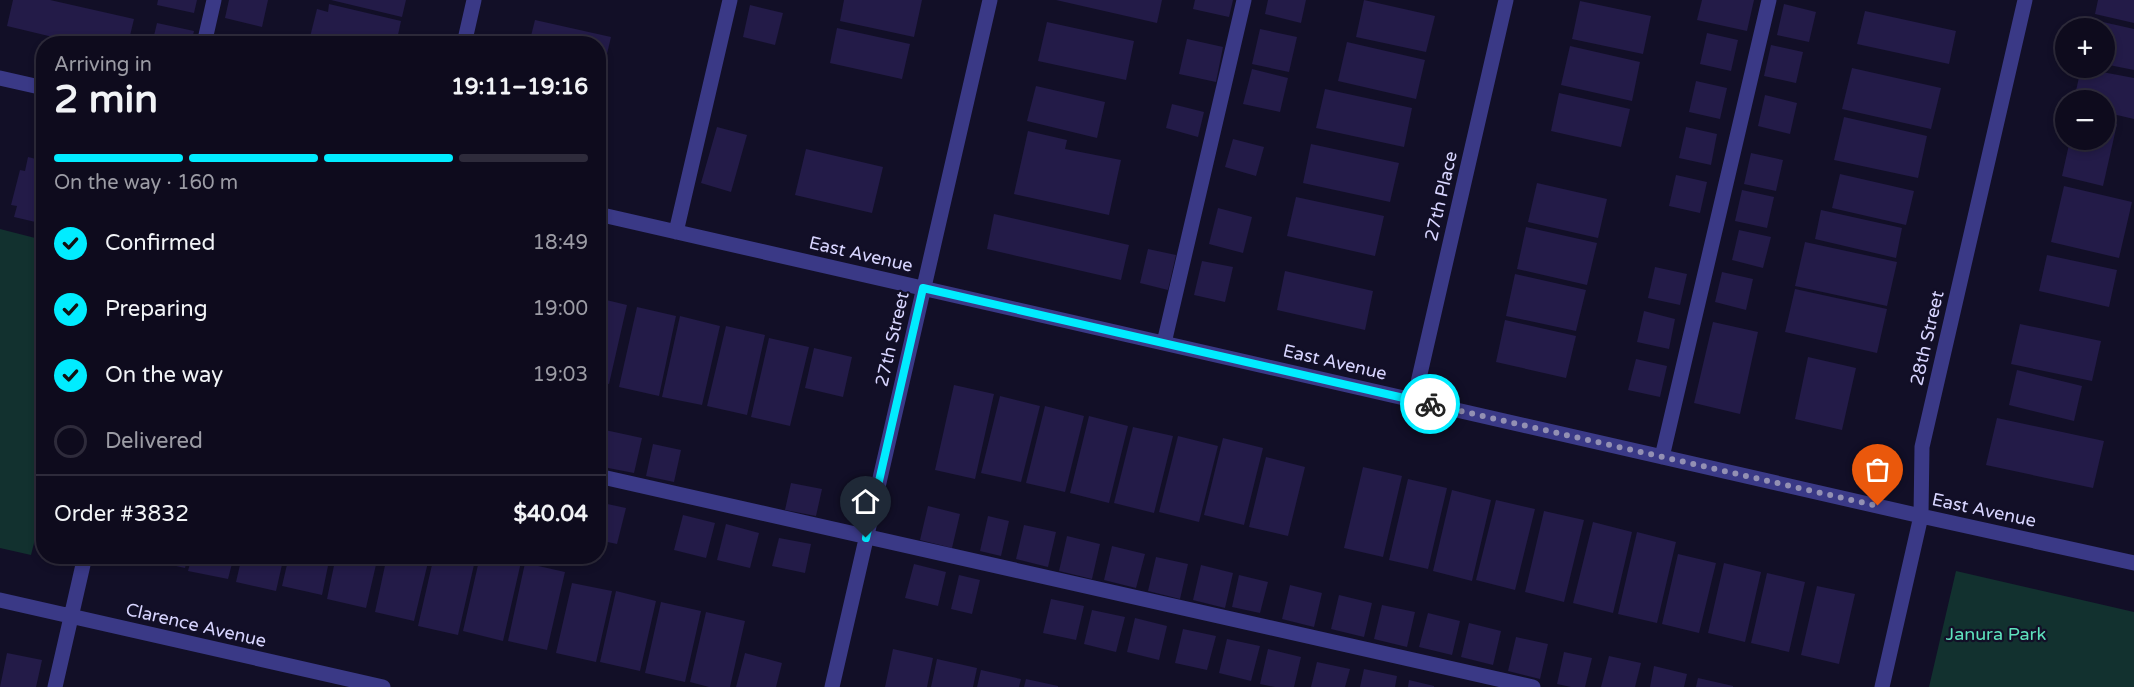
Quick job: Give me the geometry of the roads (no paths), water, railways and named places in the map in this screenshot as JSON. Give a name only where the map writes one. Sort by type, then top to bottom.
[{"type":"street","points":[[206,36],[214,0]]},
{"type":"street","points":[[466,36],[474,0]]},
{"type":"street","points":[[676,232],[730,0]]},
{"type":"street","name":"27th Street","points":[[832,687],[990,0]]},
{"type":"street","points":[[1164,343],[1244,0]]},
{"type":"street","name":"27th Place","points":[[1414,400],[1506,0]]},
{"type":"street","points":[[1662,457],[1768,0]]},
{"type":"street","name":"28th Street","points":[[1882,687],[1921,516],[1922,447],[2025,0]]},
{"type":"street","points":[[0,78],[36,85]]},
{"type":"street","name":"East Avenue","points":[[606,216],[2134,563]]},
{"type":"street","points":[[606,478],[1533,687]]},
{"type":"street","points":[[55,687],[83,564]]},
{"type":"street","name":"Clarence Avenue","points":[[0,600],[383,687]]},
{"type":"park label","name":"Janura Park","points":[[1996,634]]}]
